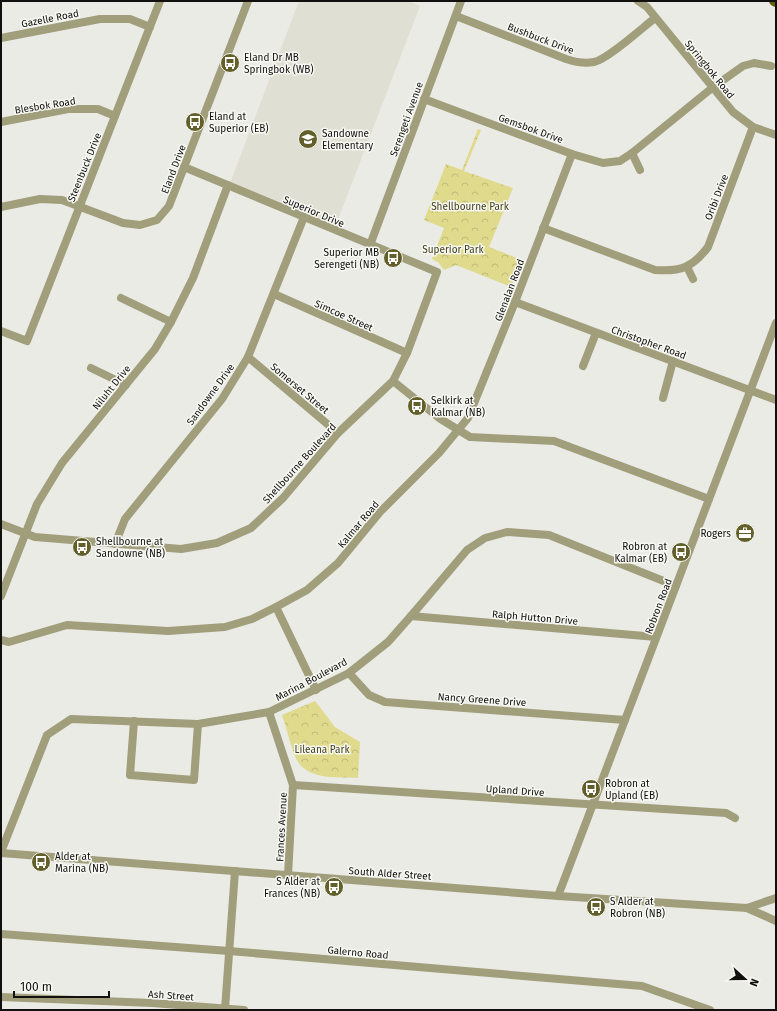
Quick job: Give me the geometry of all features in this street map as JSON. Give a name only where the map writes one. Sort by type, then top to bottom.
[{"type":"street","name":"Steenbuck Drive","points":[[1,331],[27,341],[160,1]]},
{"type":"street","name":"Eland Drive","points":[[1,207],[40,198],[62,200],[123,224],[140,225],[157,220],[169,206],[248,1]]},
{"type":"street","name":"Serengeti Avenue","points":[[370,245],[461,1]]},
{"type":"street","name":"Springbok Road","points":[[638,1],[647,7],[733,112],[753,127],[776,135]]},
{"type":"street","name":"Bushbuck Drive","points":[[456,16],[578,63],[595,62],[606,56],[655,18]]},
{"type":"street","name":"Gazelle Road","points":[[1,38],[100,19],[130,19],[150,27]]},
{"type":"street","name":"Gemsbok Drive","points":[[424,99],[572,154],[603,163],[620,161],[632,153],[712,88],[743,66],[754,63],[771,66]]},
{"type":"street","name":"Blesbok Road","points":[[1,122],[68,109],[98,109],[115,116]]},
{"type":"street","name":"Oribi Drive","points":[[543,228],[656,270],[670,271],[687,267],[699,259],[708,247],[753,127]]},
{"type":"street","points":[[632,153],[640,170]]},
{"type":"street","name":"Glenalan Road","points":[[458,430],[468,418],[516,302],[572,154]]},
{"type":"street","name":"Superior Drive","points":[[184,168],[437,272]]},
{"type":"street","name":"Niluht Drive","points":[[1,596],[37,504],[62,463],[155,349],[171,322],[193,278],[228,186]]},
{"type":"street","name":"Sandowne Drive","points":[[115,544],[125,519],[222,399],[248,357],[304,218]]},
{"type":"street","points":[[687,267],[693,279]]},
{"type":"street","name":"Shellbourne Boulevard","points":[[1,524],[35,537],[181,549],[217,543],[251,528],[283,498],[338,433],[393,381],[407,353],[437,272]]},
{"type":"street","name":"Simcoe Street","points":[[274,294],[407,353]]},
{"type":"street","points":[[121,298],[171,322]]},
{"type":"street","name":"Christopher Road","points":[[516,302],[776,400]]},
{"type":"street","name":"Robron Road","points":[[558,896],[776,323]]},
{"type":"street","points":[[583,366],[596,333]]},
{"type":"street","name":"Somerset Street","points":[[248,357],[338,433]]},
{"type":"street","points":[[662,398],[673,361]]},
{"type":"street","points":[[92,368],[126,385]]},
{"type":"street","points":[[393,381],[439,418],[470,437],[554,441],[709,499]]},
{"type":"street","name":"Kalmar Road","points":[[1,640],[9,642],[67,625],[168,631],[225,627],[252,619],[307,590],[338,563],[380,512],[439,453],[458,430]]},
{"type":"street","name":"Marina Boulevard","points":[[1,852],[47,735],[71,719],[198,724],[269,712],[316,690],[349,672],[388,642],[467,550],[485,538],[507,532],[549,535],[676,586]]},
{"type":"street","points":[[276,607],[316,690]]},
{"type":"street","name":"Ralph Hutton Drive","points":[[411,616],[656,637]]},
{"type":"street","name":"Nancy Greene Drive","points":[[349,672],[369,695],[385,702],[625,720]]},
{"type":"street","name":"Frances Avenue","points":[[269,712],[292,785],[288,875]]},
{"type":"street","points":[[134,721],[130,776],[194,780],[198,724]]},
{"type":"street","name":"Upland Drive","points":[[292,785],[726,813],[735,818]]},
{"type":"street","name":"South Alder Street","points":[[1,852],[558,896],[747,908],[776,898]]},
{"type":"street","points":[[225,1009],[235,871]]},
{"type":"street","points":[[747,908],[776,921]]},
{"type":"street","name":"Galerno Road","points":[[1,934],[229,951],[642,986],[710,1010]]},
{"type":"street","name":"Ash Street","points":[[1,997],[152,1003],[244,1010]]},
{"type":"shaded area","name":"Sandowne Elementary","points":[[299,1],[409,1],[420,6],[334,230],[229,186]]},
{"type":"green space","name":"Shellbourne Park","points":[[478,129],[481,130],[464,171],[513,188],[489,247],[522,260],[511,287],[456,265],[444,270],[439,263],[432,259],[444,228],[424,220],[446,164],[462,170]]},
{"type":"green space","name":"Lileana Park","points":[[315,701],[335,727],[360,742],[358,778],[317,775],[303,768],[298,762],[291,746],[282,715]]},
{"type":"place","name":"Eland Dr MB Springbok (WB)","points":[[230,63]]},
{"type":"place","name":"Eland at Superior (EB)","points":[[195,122]]},
{"type":"place","name":"Sandowne Elementary","points":[[308,139]]},
{"type":"place","name":"Superior MB Serengeti (NB)","points":[[393,258]]},
{"type":"place","name":"Selkirk at Kalmar (NB)","points":[[417,406]]},
{"type":"place","name":"Rogers","points":[[745,533]]},
{"type":"place","name":"Shellbourne at Sandowne (NB)","points":[[82,547]]},
{"type":"place","name":"Robron at Kalmar (EB)","points":[[681,552]]},
{"type":"place","name":"Robron at Upland (EB)","points":[[591,789]]},
{"type":"place","name":"Alder at Marina (NB)","points":[[41,862]]},
{"type":"place","name":"S Alder at Frances (NB)","points":[[334,887]]},
{"type":"place","name":"S Alder at Robron (NB)","points":[[596,907]]},
{"type":"park label","name":"Superior Park","points":[[453,249]]}]
